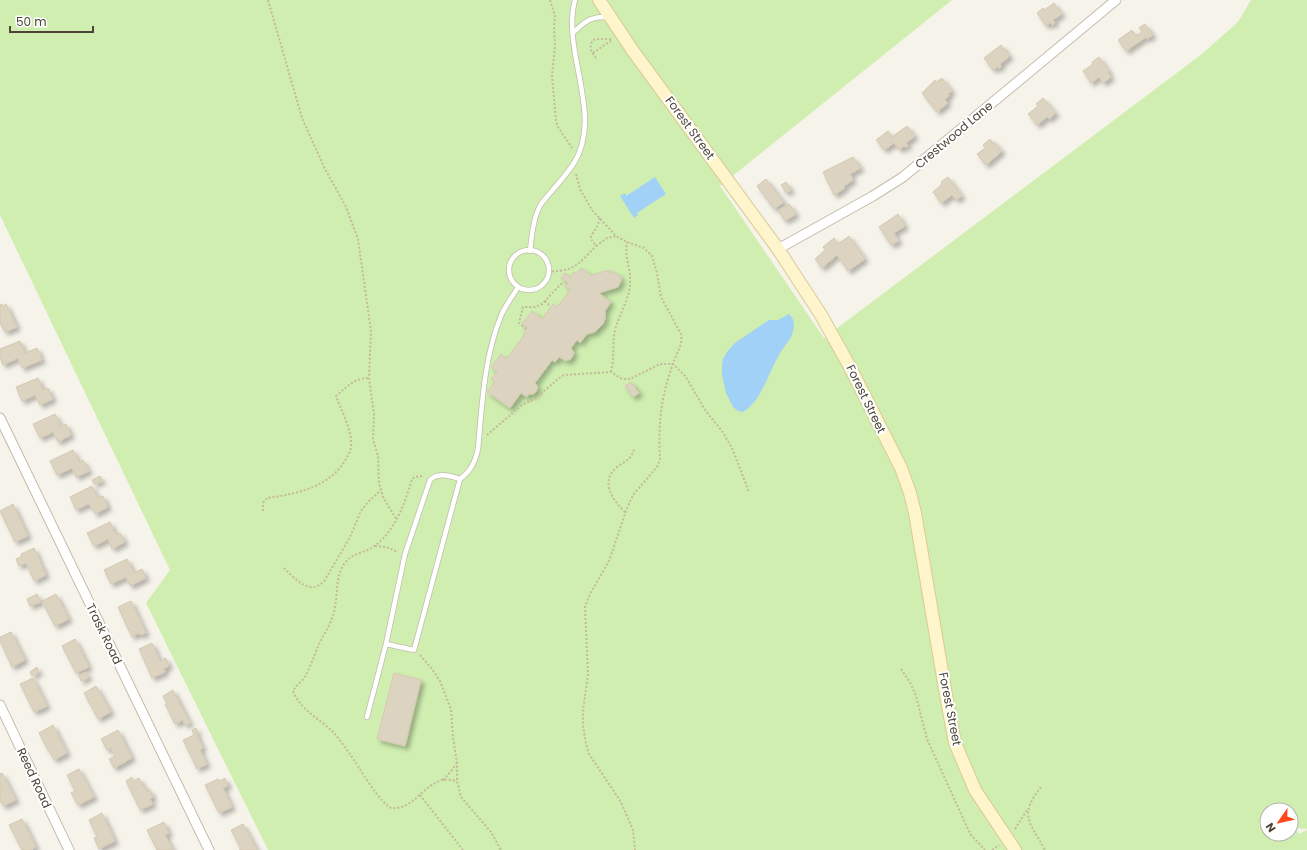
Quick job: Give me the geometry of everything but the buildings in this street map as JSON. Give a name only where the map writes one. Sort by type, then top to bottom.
[{"type":"street","name":"Crestwood Lane","points":[[778,249],[873,196],[903,177],[1116,0]]},
{"type":"street","name":"Forest Street","points":[[600,1],[622,34],[778,249],[831,331],[850,367],[910,493],[917,520],[955,743],[975,790],[1015,850]]},
{"type":"street","name":"Trask Road","points":[[0,418],[209,850]]},
{"type":"street","name":"Reed Road","points":[[0,705],[69,850]]},
{"type":"lane","points":[[530,251],[534,222],[538,210],[541,204],[574,163],[582,145],[585,121],[573,33],[572,15],[575,0]]},
{"type":"lane","points":[[573,33],[592,18],[597,16],[610,17]]},
{"type":"lane","points":[[530,251],[539,253],[544,258],[547,263],[548,272],[545,282],[541,286],[528,290],[518,287],[512,281],[509,268],[515,257],[520,253],[530,251]]},
{"type":"lane","points":[[386,644],[414,650],[460,479],[473,467],[479,442],[487,367],[495,334],[501,314],[518,287]]},
{"type":"lane","points":[[367,717],[386,644],[405,554],[431,478],[437,475],[447,475],[460,479]]},
{"type":"path","points":[[268,0],[302,118],[325,169],[346,207],[358,239],[371,331],[369,378],[374,414],[373,439],[378,456],[378,473],[383,497],[396,519]]},
{"type":"path","points":[[550,0],[555,16],[555,47],[552,76],[556,121],[558,127],[573,149],[574,163],[580,189],[589,206],[616,236],[644,248],[652,256],[655,261],[661,297],[682,338],[663,396],[661,411],[660,460],[657,467],[633,495],[625,512],[609,561],[590,594],[585,607],[588,674],[583,718],[589,754],[621,802],[633,830],[635,850]]},
{"type":"path","points":[[596,58],[590,44],[593,40],[613,39],[622,34]]},
{"type":"path","points":[[593,53],[610,42]]},
{"type":"path","points":[[596,246],[591,239],[598,227],[600,218]]},
{"type":"path","points":[[548,272],[567,270],[578,264],[596,246],[608,238],[616,236]]},
{"type":"path","points":[[611,372],[614,358],[614,335],[630,282],[626,252],[627,242]]},
{"type":"path","points":[[526,329],[519,323],[523,307],[535,307],[545,301],[563,282]]},
{"type":"path","points":[[545,301],[549,305]]},
{"type":"path","points":[[479,442],[522,405],[536,398],[558,378],[564,375],[611,372],[622,379],[630,379],[660,364],[673,364],[686,378],[705,410],[722,431],[732,448],[749,492]]},
{"type":"path","points":[[263,511],[263,503],[267,498],[293,494],[317,486],[338,472],[351,449],[352,441],[336,396],[356,380],[361,378],[369,378]]},
{"type":"path","points":[[625,512],[613,500],[608,482],[611,474],[630,458],[634,449]]},
{"type":"path","points":[[422,476],[412,479],[404,503],[389,531],[374,546],[350,557],[344,564],[337,584],[335,608],[330,624],[320,642],[306,676],[293,691],[298,700],[339,739],[388,807],[401,807],[420,795],[442,780],[452,770],[456,763]]},
{"type":"path","points":[[284,568],[306,586],[315,588],[321,585],[350,537],[361,511],[381,490]]},
{"type":"path","points":[[374,546],[386,547],[405,554]]},
{"type":"path","points":[[414,650],[432,669],[444,689],[451,710],[457,781],[461,797],[491,832],[501,850]]},
{"type":"path","points":[[901,669],[911,684],[916,696],[927,739],[966,827],[971,835],[985,850]]},
{"type":"path","points":[[442,780],[457,781]]},
{"type":"path","points":[[1041,787],[1031,800],[1027,809],[1027,815],[1030,824],[1045,850]]},
{"type":"path","points":[[420,795],[463,850]]},
{"type":"green space","points":[[0,0],[952,0],[720,186],[824,338],[1202,54],[1238,22],[1251,0],[1307,0],[1307,829],[1299,828],[1299,802],[1259,802],[1259,842],[1299,842],[1299,834],[1307,830],[1307,850],[268,850],[146,603],[170,570],[0,215]]},
{"type":"water","points":[[655,177],[666,194],[637,213],[638,215],[634,218],[620,196],[625,193],[626,196]]},
{"type":"water","points":[[789,314],[794,324],[791,337],[775,362],[760,394],[755,401],[743,412],[738,411],[733,407],[726,393],[722,375],[723,359],[735,343],[757,328],[769,320],[778,320]]}]
